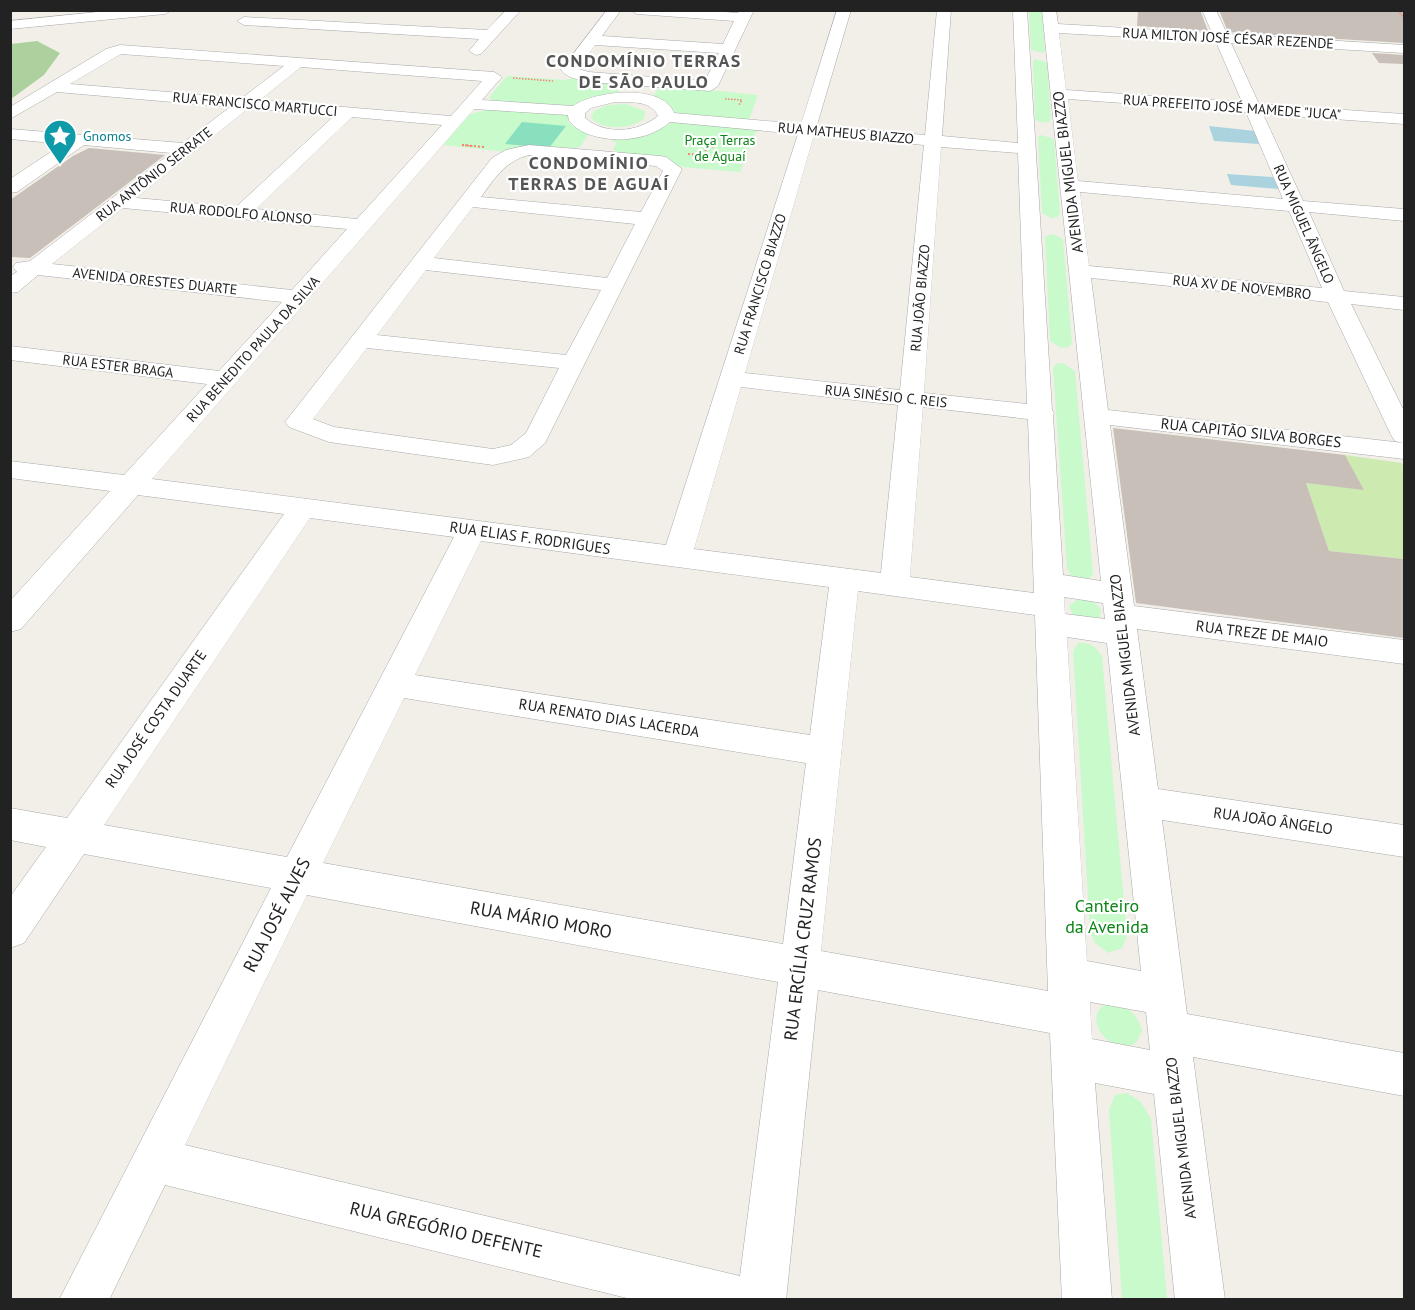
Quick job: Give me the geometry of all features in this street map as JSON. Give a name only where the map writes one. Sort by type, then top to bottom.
[{"type":"street","points":[[10,25],[165,10]]},
{"type":"street","points":[[10,114],[111,52],[136,49],[454,74],[514,10]]},
{"type":"street","points":[[614,10],[569,70],[589,77],[710,86],[746,14],[637,10]]},
{"type":"street","name":"RUA FRANCISCO BIAZZO","points":[[677,557],[844,10]]},
{"type":"street","name":"RUA JOÃO BIAZZO","points":[[895,586],[944,10]]},
{"type":"street","points":[[1020,10],[1042,413],[1072,1057],[1087,1299]]},
{"type":"street","name":"RUA MIGUEL ÂNGELO","points":[[1209,10],[1336,296],[1404,435]]},
{"type":"street","points":[[308,20],[329,12]]},
{"type":"street","name":"RUA MILTON JOSÉ CÉSAR REZENDE","points":[[1050,19],[1221,38],[1404,49]]},
{"type":"street","name":"AVENIDA MIGUEL BIAZZO","points":[[1050,19],[1200,1299]]},
{"type":"street","points":[[239,23],[308,20],[491,35]]},
{"type":"street","points":[[591,40],[728,50]]},
{"type":"street","points":[[193,53],[209,42]]},
{"type":"street","name":"RUA ANTÔNIO SERRATE","points":[[10,287],[298,62]]},
{"type":"street","name":"RUA BENEDITO PAULA DA SILVA","points":[[10,621],[494,77],[454,74]]},
{"type":"street","points":[[630,97],[639,80]]},
{"type":"street","name":"RUA FRANCISCO MARTUCCI","points":[[53,87],[456,121]]},
{"type":"street","name":"RUA PREFEITO JOSÉ MAMEDE \"JUCA\"","points":[[1059,94],[1404,119]]},
{"type":"street","points":[[471,104],[577,111],[598,100],[630,97],[658,104],[665,110],[666,117],[660,124],[647,130],[611,133],[594,131],[582,125],[576,118],[577,111]]},
{"type":"street","points":[[241,213],[348,112]]},
{"type":"street","name":"RUA MATHEUS BIAZZO","points":[[666,117],[933,141],[1026,138],[1063,131]]},
{"type":"street","points":[[597,156],[611,133]]},
{"type":"street","points":[[10,134],[187,149]]},
{"type":"street","points":[[10,188],[80,140]]},
{"type":"street","points":[[529,150],[660,161],[673,169],[536,437],[520,451],[494,457],[329,434],[298,423],[468,201],[498,162],[512,153],[529,150]]},
{"type":"street","points":[[1070,186],[1404,214]]},
{"type":"street","points":[[468,201],[648,219]]},
{"type":"street","name":"RUA RODOLFO ALONSO","points":[[118,202],[363,225]]},
{"type":"street","points":[[1031,221],[1074,224]]},
{"type":"street","points":[[420,263],[614,285]]},
{"type":"street","name":"AVENIDA ORESTES DUARTE","points":[[10,265],[299,297]]},
{"type":"street","name":"RUA XV DE NOVEMBRO","points":[[1080,271],[1404,303]]},
{"type":"street","points":[[361,340],[574,363]]},
{"type":"street","name":"RUA ESTER BRAGA","points":[[10,353],[225,380]]},
{"type":"street","name":"RUA SINÉSIO C. REIS","points":[[731,379],[1042,413]]},
{"type":"street","name":"RUA CAPITÃO SILVA BORGES","points":[[1097,416],[1404,451]]},
{"type":"street","name":"RUA ELIAS F. RODRIGUES","points":[[10,469],[1050,605]]},
{"type":"street","name":"RUA JOSÉ COSTA DUARTE","points":[[10,930],[303,508]]},
{"type":"street","name":"RUA JOSÉ ALVES","points":[[83,1299],[472,530]]},
{"type":"street","name":"RUA ERCÍLIA CRUZ RAMOS","points":[[762,1299],[845,579]]},
{"type":"street","name":"RUA TREZE DE MAIO","points":[[1050,605],[1404,652]]},
{"type":"street","name":"RUA RENATO DIAS LACERDA","points":[[394,684],[825,752]]},
{"type":"street","name":"RUA JOÃO ÂNGELO","points":[[1142,802],[1404,841]]},
{"type":"street","name":"RUA MÁRIO MORO","points":[[10,824],[800,966],[1070,997],[1167,1014],[1404,1075]]},
{"type":"street","points":[[1072,1057],[1174,1076]]},
{"type":"street","name":"RUA GREGÓRIO DEFENTE","points":[[154,1160],[739,1299]]},
{"type":"path","points":[[1398,10],[1404,19]]},
{"type":"green space","points":[[1029,11],[1042,11],[1045,51],[1043,53],[1031,50]]},
{"type":"green space","points":[[37,41],[60,53],[44,75],[11,99],[11,44]]},
{"type":"green space","points":[[1035,59],[1047,62],[1051,120],[1045,122],[1035,119],[1033,61]]},
{"type":"green space","points":[[507,76],[625,82],[616,94],[572,106],[492,101],[489,97]]},
{"type":"green space","points":[[661,85],[758,95],[749,120],[677,114],[669,104],[652,98]]},
{"type":"green space","points":[[626,104],[645,111],[644,119],[625,127],[610,127],[591,118],[594,111],[608,105]]},
{"type":"green space","points":[[490,109],[567,114],[569,123],[590,133],[580,147],[572,148],[524,146],[506,152],[443,145],[470,114]]},
{"type":"green space","points":[[522,122],[566,126],[549,148],[505,144]]},
{"type":"green space","name":"Praça Terras de Aguaí","points":[[673,122],[757,129],[740,172],[682,167],[665,159],[618,153],[613,149],[617,142],[612,142],[617,135],[653,132]]},
{"type":"green space","points":[[1041,135],[1054,139],[1060,214],[1058,217],[1051,218],[1042,213],[1038,137]]},
{"type":"green space","points":[[1053,234],[1063,239],[1072,343],[1069,347],[1061,348],[1050,341],[1045,237]]},
{"type":"green space","points":[[1063,363],[1075,371],[1093,574],[1089,579],[1071,576],[1067,568],[1053,368],[1056,364]]},
{"type":"green space","points":[[1345,455],[1402,463],[1404,469],[1404,559],[1329,551],[1306,483],[1363,489]]},
{"type":"green space","points":[[1078,599],[1094,602],[1101,609],[1100,617],[1097,620],[1074,617],[1069,606]]},
{"type":"green space","name":"Canteiro da Avenida","points":[[1078,643],[1092,646],[1102,656],[1127,936],[1122,948],[1108,953],[1095,943],[1090,930],[1073,651]]},
{"type":"green space","points":[[1109,1003],[1126,1008],[1137,1019],[1142,1031],[1136,1043],[1126,1046],[1116,1045],[1101,1033],[1097,1024],[1097,1016],[1100,1008]]},
{"type":"green space","points":[[1127,1093],[1141,1102],[1151,1119],[1167,1299],[1122,1299],[1109,1110],[1115,1095]]},
{"type":"water","points":[[1209,126],[1255,131],[1259,144],[1214,141]]},
{"type":"water","points":[[1227,174],[1273,177],[1279,189],[1231,185]]},
{"type":"building","points":[[1138,10],[1200,10],[1208,31],[1137,26]]},
{"type":"building","points":[[1219,10],[1404,10],[1404,43],[1228,32]]},
{"type":"building","points":[[1372,53],[1404,55],[1404,64],[1379,63]]},
{"type":"building","points":[[89,148],[165,155],[30,258],[10,257],[10,200],[73,156]]},
{"type":"building","points":[[1113,428],[1345,455],[1364,490],[1306,483],[1329,551],[1404,559],[1404,638],[1136,603]]},
{"type":"place","name":"Gnomos","points":[[60,165]]},
{"type":"district","name":"CONDOMÍNIO TERRAS DE SÃO PAULO","points":[[644,71]]},
{"type":"district","name":"CONDOMÍNIO TERRAS DE AGUAÍ","points":[[589,174]]}]
